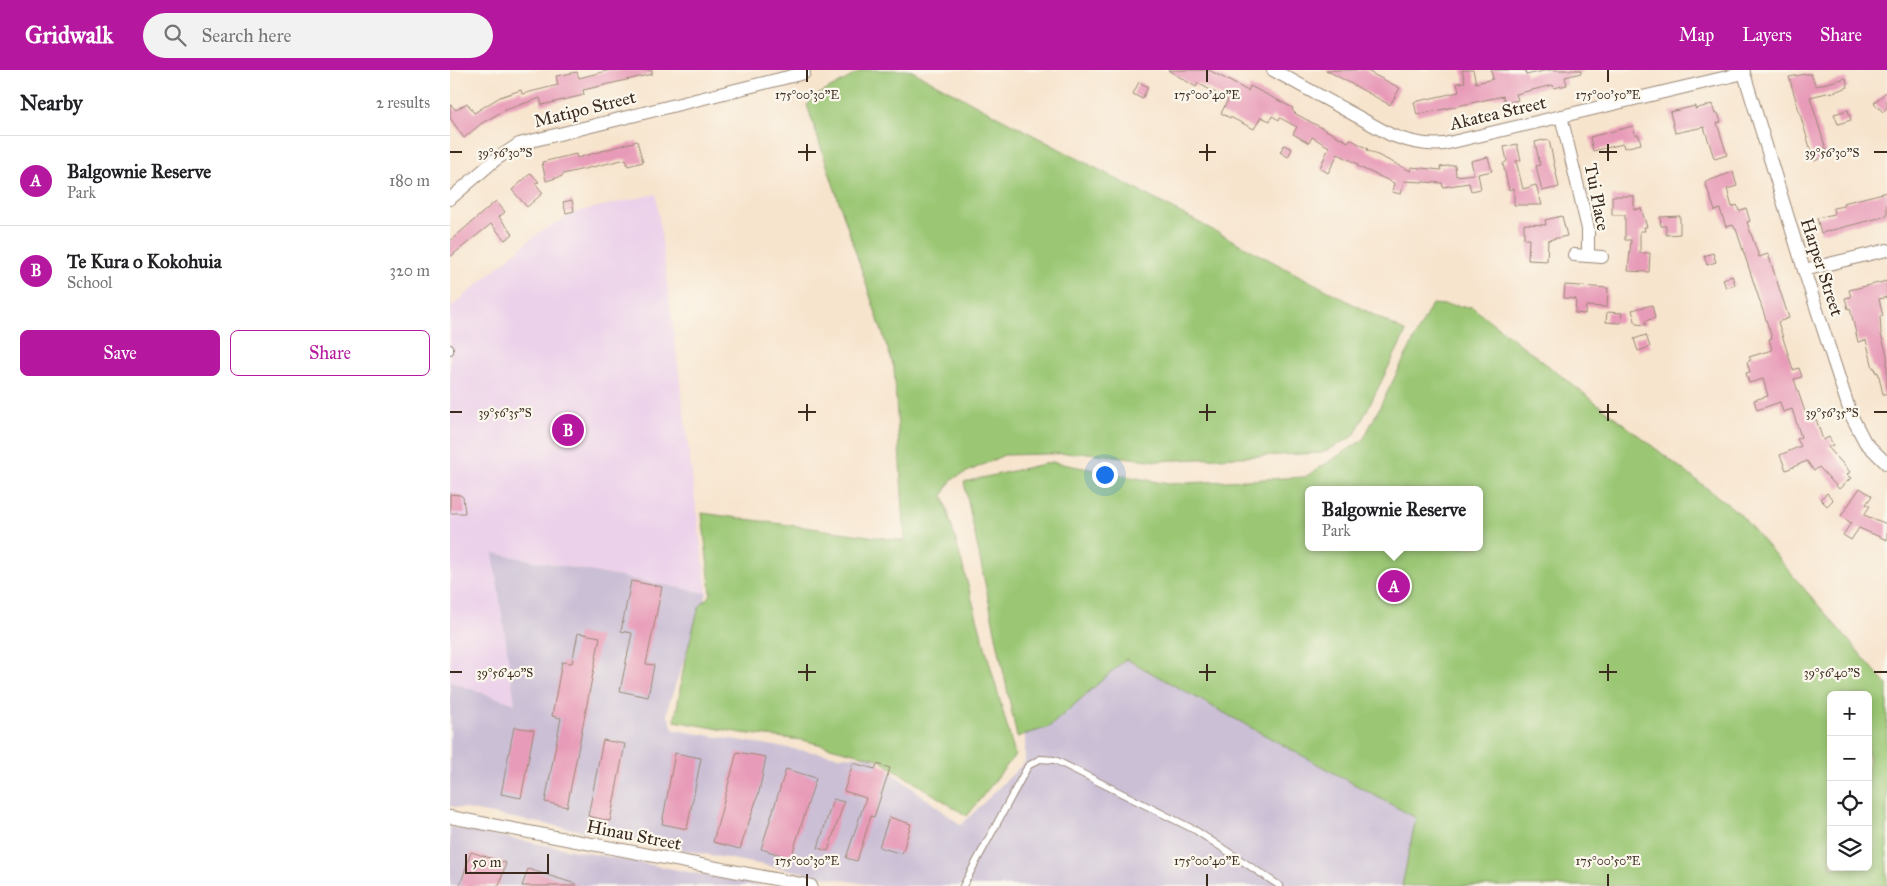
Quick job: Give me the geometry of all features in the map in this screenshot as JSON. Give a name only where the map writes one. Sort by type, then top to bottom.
[{"type":"street","name":"Akatea Street","points":[[1273,70],[1290,74],[1391,135],[1419,144],[1431,145],[1444,144],[1744,72]]},
{"type":"street","name":"Harper Street","points":[[1744,72],[1804,270],[1851,415],[1865,442],[1887,464]]},
{"type":"street","name":"Matipo Street","points":[[450,199],[495,160],[519,144],[804,73]]},
{"type":"street","name":"Tui Place","points":[[1561,116],[1588,229],[1588,256]]},
{"type":"street","points":[[1804,270],[1887,250]]},
{"type":"street","name":"Tui Place","points":[[1574,255],[1602,257]]},
{"type":"street","name":"Hinau Street","points":[[450,818],[811,886]]},
{"type":"lane","points":[[963,886],[1028,766],[1040,759],[1055,760],[1195,830],[1280,886]]},
{"type":"shaded area","points":[[656,194],[707,593],[494,553],[515,704],[450,682],[450,308],[538,233],[576,212]]},
{"type":"shaded area","points":[[493,553],[707,593],[669,703],[667,714],[674,730],[838,756],[871,757],[961,825],[1025,762],[1025,734],[1049,727],[1125,659],[1416,818],[1402,886],[875,886],[450,806],[450,682],[515,704]]},
{"type":"shaded area","points":[[450,827],[763,886],[450,886]]},
{"type":"green space","points":[[863,70],[910,70],[1406,332],[1354,436],[1322,453],[1157,461],[1088,453],[1004,455],[952,479],[943,495],[1015,755],[967,816],[878,759],[802,740],[742,733],[675,721],[685,659],[699,607],[711,594],[702,513],[905,541],[894,368],[807,105],[816,96]]},
{"type":"green space","points":[[1432,304],[1472,307],[1739,513],[1887,685],[1887,886],[1402,886],[1416,818],[1126,659],[1049,727],[1017,737],[964,482],[1052,462],[1168,484],[1305,477],[1363,440]]},
{"type":"building","points":[[610,70],[652,70],[652,74],[583,90],[584,95],[542,105],[540,98],[505,110],[482,123],[464,138],[450,118],[450,104],[456,110],[467,103],[474,113],[500,97],[521,90],[522,94],[558,85],[556,76],[577,72],[579,78]]},
{"type":"building","points":[[1168,70],[1209,70],[1248,91],[1250,86],[1293,108],[1292,110],[1296,114],[1348,142],[1350,139],[1367,150],[1411,171],[1411,167],[1441,170],[1440,167],[1455,165],[1456,176],[1474,174],[1471,161],[1488,157],[1492,171],[1478,174],[1481,189],[1471,191],[1469,183],[1443,187],[1442,183],[1404,181],[1401,194],[1392,192],[1394,183],[1357,166],[1358,164],[1338,154],[1328,173],[1320,168],[1329,147],[1312,137],[1309,143],[1293,134],[1297,127],[1280,118],[1279,120],[1272,116],[1270,121],[1261,117],[1254,129],[1230,118],[1221,113],[1228,100],[1198,83],[1196,87]]},
{"type":"building","points":[[1326,70],[1365,70],[1400,88],[1390,105]]},
{"type":"building","points":[[1462,70],[1473,70],[1476,83],[1493,79],[1491,70],[1525,70],[1526,75],[1548,70],[1581,70],[1581,73],[1565,77],[1567,85],[1554,88],[1553,85],[1516,94],[1518,100],[1505,103],[1503,96],[1417,115],[1414,102],[1459,92],[1457,83],[1465,82]]},
{"type":"building","points":[[1811,74],[1816,86],[1846,78],[1848,87],[1810,97],[1828,156],[1814,161],[1789,77]]},
{"type":"building","points":[[1139,82],[1148,87],[1142,99],[1133,94]]},
{"type":"building","points":[[1887,91],[1887,108],[1883,112],[1874,103]]},
{"type":"building","points":[[1712,104],[1715,114],[1718,113],[1721,122],[1717,123],[1727,155],[1715,159],[1704,127],[1675,133],[1670,112],[1695,106],[1695,109]]},
{"type":"building","points":[[1848,110],[1851,120],[1838,124],[1834,114]]},
{"type":"building","points":[[1633,126],[1635,135],[1639,135],[1641,144],[1624,148],[1623,144],[1593,151],[1590,137]]},
{"type":"building","points":[[1549,140],[1559,187],[1542,191],[1536,166],[1540,165],[1535,142]]},
{"type":"building","points":[[637,141],[643,162],[628,166],[626,159],[563,174],[563,176],[546,181],[542,162],[576,154],[577,158]]},
{"type":"building","points":[[1517,144],[1521,160],[1516,161],[1523,189],[1536,185],[1542,205],[1514,205],[1514,188],[1509,190],[1503,164],[1507,161],[1504,147]]},
{"type":"building","points":[[1284,145],[1292,149],[1288,157],[1280,152]]},
{"type":"building","points":[[1733,172],[1737,186],[1727,189],[1732,207],[1737,205],[1739,211],[1746,208],[1750,221],[1747,222],[1759,257],[1768,254],[1789,318],[1778,322],[1793,370],[1799,368],[1802,377],[1794,379],[1806,415],[1809,414],[1811,421],[1816,419],[1823,440],[1829,437],[1833,445],[1828,447],[1850,472],[1847,475],[1851,478],[1839,489],[1819,467],[1814,471],[1807,461],[1786,470],[1780,455],[1801,446],[1797,439],[1801,437],[1792,409],[1783,412],[1780,402],[1757,410],[1754,400],[1768,396],[1763,379],[1749,383],[1746,373],[1750,372],[1747,362],[1751,360],[1749,357],[1772,350],[1769,339],[1772,338],[1736,229],[1733,225],[1726,227],[1720,209],[1715,211],[1705,182]]},
{"type":"building","points":[[531,173],[539,182],[535,183],[543,193],[527,207],[512,190]]},
{"type":"building","points":[[1887,192],[1887,216],[1821,233],[1817,218],[1834,214],[1833,208],[1844,206],[1843,203]]},
{"type":"building","points":[[1612,196],[1634,196],[1634,210],[1641,208],[1647,227],[1644,227],[1645,231],[1640,231],[1640,253],[1650,253],[1649,272],[1628,271],[1631,240],[1625,240],[1625,215],[1612,215]]},
{"type":"building","points":[[572,200],[574,211],[566,213],[563,202]]},
{"type":"building","points":[[496,201],[505,212],[499,217],[513,234],[505,240],[491,224],[450,257],[450,241]]},
{"type":"building","points":[[1562,216],[1567,236],[1548,240],[1547,261],[1528,260],[1529,239],[1524,239],[1524,224],[1546,225],[1545,220]]},
{"type":"building","points":[[1680,216],[1680,234],[1666,235],[1666,226],[1661,226],[1660,217]]},
{"type":"building","points":[[1713,253],[1716,262],[1707,265],[1704,256]]},
{"type":"building","points":[[1732,276],[1735,285],[1726,288],[1723,279]]},
{"type":"building","points":[[1887,281],[1887,297],[1879,299],[1883,316],[1880,316],[1881,334],[1887,355],[1887,394],[1883,394],[1878,372],[1876,373],[1875,368],[1873,368],[1866,340],[1858,342],[1850,308],[1848,309],[1845,298],[1851,297],[1849,290]]},
{"type":"building","points":[[1565,285],[1608,288],[1607,307],[1586,306],[1585,314],[1575,313],[1576,299],[1564,298]]},
{"type":"building","points":[[1652,305],[1655,318],[1645,321],[1646,325],[1636,324],[1632,310]]},
{"type":"building","points":[[1607,312],[1622,313],[1621,323],[1606,322]]},
{"type":"building","points":[[1646,335],[1650,347],[1638,351],[1634,339]]},
{"type":"building","points":[[1860,488],[1872,496],[1866,504],[1870,506],[1864,515],[1887,524],[1887,540],[1859,528],[1851,540],[1843,535],[1851,523],[1841,516]]},
{"type":"building","points":[[1827,493],[1833,500],[1827,506],[1820,499]]},
{"type":"building","points":[[450,494],[463,497],[465,513],[450,513]]},
{"type":"building","points":[[631,581],[662,587],[646,664],[654,665],[648,697],[620,691],[632,633],[621,631]]},
{"type":"building","points":[[578,633],[600,637],[567,807],[545,802],[561,718],[552,716],[562,662],[572,663]]},
{"type":"building","points":[[514,727],[534,730],[521,798],[501,794]]},
{"type":"building","points":[[603,740],[625,744],[610,821],[588,816]]},
{"type":"building","points":[[737,752],[766,757],[759,792],[740,849],[713,842]]},
{"type":"building","points":[[675,753],[701,758],[687,829],[662,824]]},
{"type":"building","points":[[853,763],[875,769],[877,764],[890,768],[874,817],[871,816],[857,861],[846,858],[866,798],[844,791]]},
{"type":"building","points":[[786,769],[816,778],[791,858],[761,849]]},
{"type":"building","points":[[833,799],[844,802],[828,851],[818,848]]},
{"type":"building","points":[[889,817],[911,824],[902,854],[879,847]]},
{"type":"building","points":[[471,852],[506,863],[499,886],[460,886]]},
{"type":"building","points":[[528,869],[576,884],[576,886],[522,886]]},
{"type":"place","name":"Te Kura o Kokohuia","points":[[568,430]]},
{"type":"place","name":"Balgownie Reserve","points":[[1394,586]]}]
